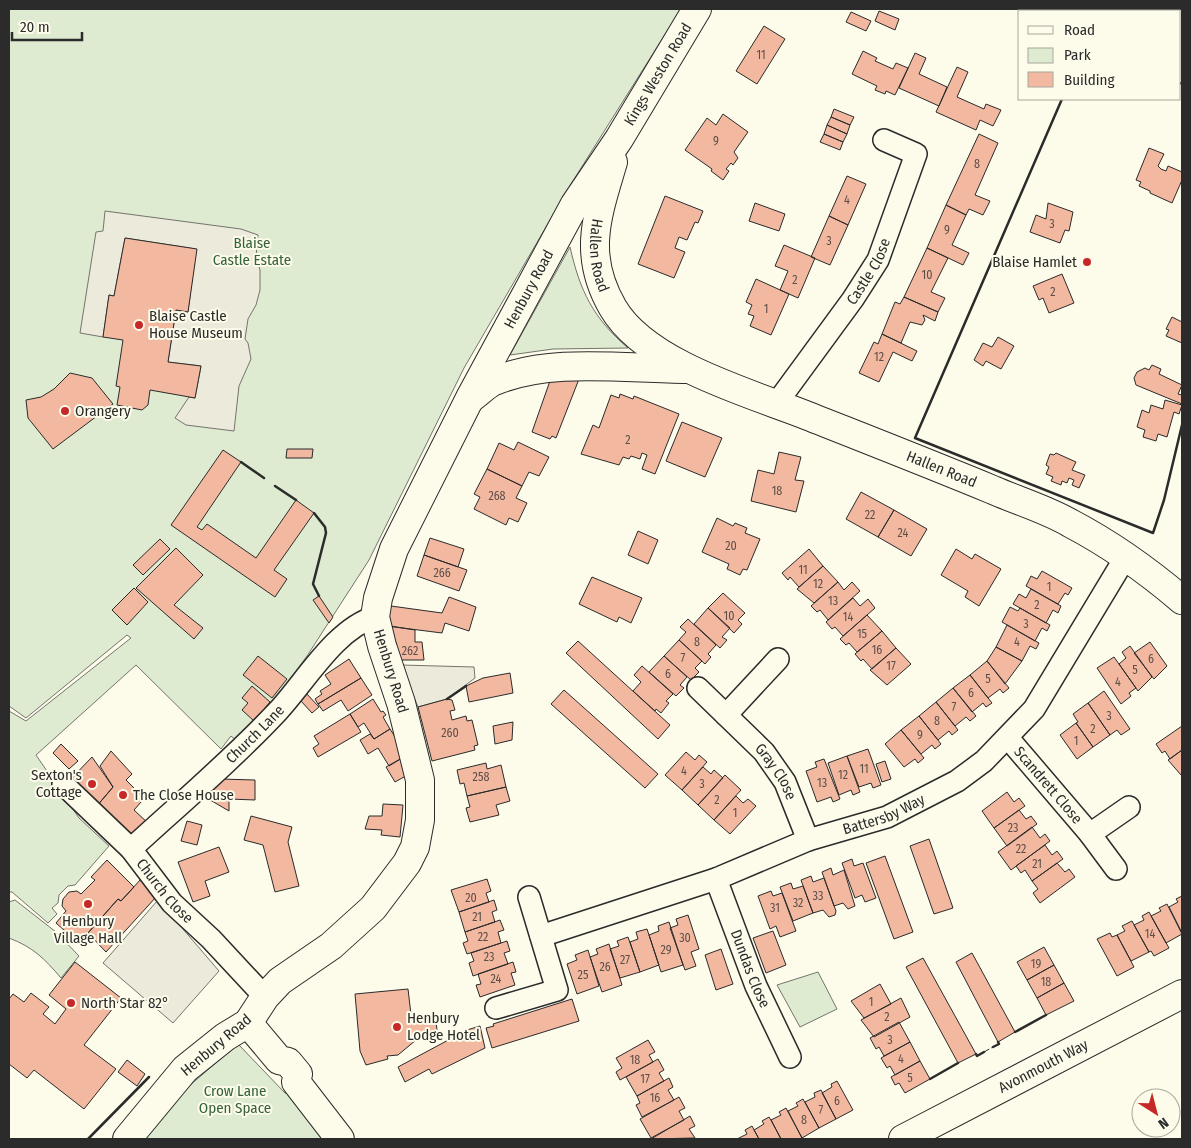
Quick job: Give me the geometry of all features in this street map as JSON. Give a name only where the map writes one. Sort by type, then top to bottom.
[{"type":"main road","name":"Kings Weston Road","points":[[619,139],[697,9]]},
{"type":"main road","name":"Hallen Road","points":[[619,139],[595,224],[595,255],[602,284],[614,309],[633,332],[687,369],[1070,522],[1154,576],[1182,600]]},
{"type":"main road","name":"Henbury Road","points":[[127,1139],[185,1069],[225,1037],[248,1023],[265,997],[280,981],[331,946],[373,908],[407,863],[415,847],[420,820],[420,780],[401,702],[382,646],[375,617],[378,598],[394,549],[470,398],[575,204],[619,139]]},
{"type":"main road","name":"Hallen Road","points":[[470,398],[490,383],[516,374],[561,367],[687,369]]},
{"type":"main road","name":"Avonmouth Way","points":[[903,1139],[1182,994]]},
{"type":"main road","points":[[248,1023],[279,1060],[278,1069],[288,1082],[296,1082],[340,1139]]},
{"type":"street","name":"Castle Close","points":[[776,404],[853,299],[878,260],[916,154],[884,140]]},
{"type":"street","name":"Battersby Way","points":[[541,936],[716,879],[808,840],[887,817],[924,800],[957,781],[984,761],[1034,709],[1125,558]]},
{"type":"street","name":"Church Lane","points":[[131,849],[278,711],[352,628],[363,620],[375,617]]},
{"type":"street","points":[[726,715],[778,659]]},
{"type":"street","name":"Gray Close","points":[[698,688],[764,752],[785,782],[808,840]]},
{"type":"street","name":"Scandrett Close","points":[[1008,738],[1090,834],[1116,869]]},
{"type":"street","name":"Church Close","points":[[63,784],[131,849],[172,903],[211,939],[265,997]]},
{"type":"street","name":"Scandrett Close","points":[[1090,834],[1129,807]]},
{"type":"street","name":"Dundas Close","points":[[716,879],[756,986],[790,1057]]},
{"type":"street","points":[[496,1008],[557,990],[529,897]]},
{"type":"green space","name":"Blaise Castle Estate","points":[[9,9],[681,9],[571,184],[464,368],[369,560],[307,656],[282,690],[237,741],[231,736],[221,749],[136,665],[36,755],[79,818],[109,846],[75,885],[68,886],[59,895],[58,903],[52,908],[57,914],[48,923],[12,892],[9,892],[9,711],[26,721],[131,638],[127,635],[26,718],[9,706]]},
{"type":"green space","points":[[570,247],[578,277],[590,303],[606,326],[628,348],[553,349],[510,355]]},
{"type":"green space","points":[[15,900],[56,932],[79,956],[61,978],[38,954],[25,945],[9,938],[9,902]]},
{"type":"green space","points":[[818,972],[837,1009],[800,1027],[777,985]]},
{"type":"green space","name":"Crow Lane Open Space","points":[[238,1044],[285,1093],[295,1095],[327,1139],[145,1139],[182,1092]]},
{"type":"shaded area","points":[[105,211],[241,229],[258,235],[256,257],[260,270],[260,290],[256,305],[248,319],[245,339],[248,343],[251,359],[239,386],[234,431],[186,425],[175,418],[189,397],[195,398],[201,366],[168,362],[176,310],[188,312],[196,249],[125,238],[114,296],[109,295],[103,337],[80,333],[96,232],[103,231]]},
{"type":"shaded area","points":[[401,665],[474,667],[475,678],[447,699],[418,707]]},
{"type":"shaded area","points":[[158,900],[219,971],[173,1023],[103,963]]},
{"type":"building","points":[[1030,9],[1052,9],[1052,10]]},
{"type":"building","points":[[879,11],[899,19],[895,30],[875,21]]},
{"type":"building","points":[[851,12],[871,21],[866,31],[846,22]]},
{"type":"building","points":[[764,26],[785,39],[757,84],[736,71]]},
{"type":"building","points":[[863,51],[877,58],[875,61],[893,69],[896,63],[908,68],[895,95],[886,91],[885,94],[875,90],[877,86],[852,74]]},
{"type":"building","points":[[915,53],[926,58],[919,74],[947,87],[939,106],[899,88]]},
{"type":"building","points":[[957,67],[968,72],[957,97],[984,109],[986,104],[1001,110],[993,126],[980,120],[976,130],[936,112]]},
{"type":"building","points":[[834,109],[854,117],[850,125],[831,117]]},
{"type":"building","points":[[723,114],[748,132],[734,152],[738,158],[733,165],[731,163],[726,169],[729,171],[723,180],[711,171],[712,169],[685,150],[707,118],[716,125]]},
{"type":"building","points":[[831,117],[850,125],[847,134],[827,125]]},
{"type":"building","points":[[827,125],[847,134],[843,142],[824,134]]},
{"type":"building","points":[[824,134],[843,142],[840,150],[820,142]]},
{"type":"building","points":[[979,134],[998,143],[975,195],[990,201],[983,215],[969,209],[966,215],[946,205]]},
{"type":"building","points":[[1149,148],[1164,154],[1158,166],[1161,169],[1166,171],[1168,166],[1182,172],[1182,180],[1172,203],[1139,186],[1141,182],[1136,180]]},
{"type":"building","points":[[847,176],[866,184],[848,225],[829,216]]},
{"type":"building","points":[[665,196],[703,211],[698,223],[695,222],[687,240],[679,237],[675,248],[685,252],[674,278],[638,264]]},
{"type":"building","points":[[755,203],[785,214],[779,231],[749,221]]},
{"type":"building","points":[[1048,203],[1073,212],[1069,231],[1065,230],[1060,243],[1030,232],[1036,215],[1046,219]]},
{"type":"building","points":[[946,205],[966,215],[952,245],[969,253],[963,265],[927,248]]},
{"type":"building","points":[[829,216],[848,225],[830,265],[811,257]]},
{"type":"building","name":"Blaise Castle House Museum","points":[[125,238],[197,249],[188,312],[176,310],[168,362],[201,366],[195,398],[150,390],[148,405],[142,410],[117,405],[120,387],[116,386],[123,340],[103,337],[109,295],[114,296]]},
{"type":"building","points":[[784,245],[815,258],[798,298],[780,290],[788,271],[775,266]]},
{"type":"building","points":[[927,248],[948,258],[931,292],[945,298],[938,312],[904,297]]},
{"type":"building","points":[[1062,274],[1074,303],[1049,313],[1043,298],[1039,300],[1033,286]]},
{"type":"building","points":[[756,279],[789,294],[771,335],[750,326],[754,316],[748,314],[752,305],[746,302]]},
{"type":"building","points":[[904,297],[938,312],[935,321],[923,315],[925,320],[922,325],[910,322],[901,343],[882,334],[895,302],[900,304]]},
{"type":"building","points":[[1172,317],[1182,322],[1182,343],[1166,336],[1169,330],[1166,329]]},
{"type":"building","points":[[882,334],[917,351],[912,361],[893,352],[879,382],[859,373],[874,342],[878,344]]},
{"type":"building","points":[[998,337],[1014,346],[1001,369],[986,361],[983,366],[974,360],[983,343],[992,347]]},
{"type":"building","points":[[1152,365],[1161,369],[1159,374],[1182,385],[1178,394],[1182,395],[1182,404],[1136,385],[1134,378],[1137,372],[1145,368],[1149,370]]},
{"type":"building","name":"Orangery","points":[[70,373],[92,378],[113,404],[53,449],[28,418],[26,400],[41,397],[54,389]]},
{"type":"building","points":[[551,378],[579,379],[556,438],[552,436],[550,439],[532,432]]},
{"type":"building","points":[[620,394],[633,399],[634,396],[679,414],[655,474],[642,469],[647,455],[642,453],[640,459],[631,456],[629,459],[623,457],[619,465],[581,454],[593,425],[599,428],[611,395],[619,398]]},
{"type":"building","points":[[1165,400],[1182,405],[1179,414],[1174,412],[1167,437],[1158,434],[1156,441],[1143,437],[1145,430],[1137,427],[1142,410],[1149,413],[1151,405],[1163,409]]},
{"type":"building","points":[[682,422],[722,438],[705,477],[666,461]]},
{"type":"building","points":[[518,442],[549,457],[539,476],[529,472],[522,486],[487,469],[499,443],[514,450]]},
{"type":"building","points":[[287,449],[313,449],[312,458],[286,458]]},
{"type":"building","points":[[223,450],[241,462],[197,527],[202,530],[207,524],[256,558],[296,500],[314,513],[274,570],[287,579],[275,597],[171,525]]},
{"type":"building","points":[[779,452],[801,457],[795,480],[804,481],[796,512],[751,501],[758,470],[774,474]]},
{"type":"building","points":[[1056,453],[1076,462],[1072,470],[1085,475],[1079,488],[1072,485],[1074,480],[1069,478],[1067,483],[1062,481],[1061,485],[1051,481],[1053,477],[1046,474],[1049,467],[1046,465],[1050,454],[1054,455]]},
{"type":"building","points":[[487,469],[522,486],[516,498],[527,503],[518,522],[509,518],[506,525],[474,509],[480,497],[474,494]]},
{"type":"building","points":[[861,492],[894,510],[878,537],[846,519]]},
{"type":"building","points":[[894,510],[927,529],[911,556],[878,537]]},
{"type":"building","points":[[717,518],[733,526],[735,523],[747,528],[745,533],[760,539],[747,570],[743,569],[740,575],[727,569],[729,564],[702,552]]},
{"type":"building","points":[[638,531],[658,540],[648,564],[628,555]]},
{"type":"building","points":[[430,538],[464,549],[458,567],[424,555]]},
{"type":"building","points":[[160,539],[170,549],[143,575],[133,565]]},
{"type":"building","points":[[176,548],[203,575],[174,605],[203,628],[194,639],[136,588]]},
{"type":"building","points":[[809,549],[823,566],[799,587],[790,577],[788,580],[782,573]]},
{"type":"building","points":[[956,549],[972,559],[975,554],[1001,569],[979,606],[965,597],[968,591],[941,575]]},
{"type":"building","points":[[424,555],[467,570],[459,591],[417,576]]},
{"type":"building","points":[[823,566],[838,582],[814,603],[797,589]]},
{"type":"building","points":[[1042,571],[1072,588],[1068,595],[1065,593],[1058,604],[1026,586],[1031,576],[1037,579]]},
{"type":"building","points":[[592,577],[642,598],[631,623],[619,617],[617,622],[579,604]]},
{"type":"building","points":[[838,582],[844,590],[852,582],[860,591],[828,620],[820,610],[817,612],[811,606]]},
{"type":"building","points":[[134,588],[148,602],[127,625],[112,610]]},
{"type":"building","points":[[1031,589],[1061,606],[1058,613],[1053,610],[1046,623],[1013,604],[1019,594],[1026,598]]},
{"type":"building","points":[[723,593],[745,613],[738,620],[742,624],[734,633],[708,608]]},
{"type":"building","points":[[319,596],[333,617],[329,623],[313,600]]},
{"type":"building","points":[[449,597],[476,607],[469,631],[445,623],[442,633],[387,626],[391,606],[442,613]]},
{"type":"building","points":[[853,598],[860,606],[868,599],[875,608],[843,636],[835,627],[832,629],[826,622]]},
{"type":"building","points":[[1010,607],[1018,611],[1020,608],[1050,625],[1047,631],[1042,628],[1035,641],[1002,622]]},
{"type":"building","points":[[708,608],[730,628],[722,637],[727,640],[720,648],[694,624]]},
{"type":"building","points":[[867,615],[882,631],[857,652],[849,643],[846,645],[840,639]]},
{"type":"building","points":[[688,619],[716,645],[708,654],[711,657],[705,664],[679,640],[686,632],[680,627]]},
{"type":"building","points":[[1007,625],[1039,643],[1036,649],[1030,646],[1022,661],[996,647]]},
{"type":"building","points":[[390,626],[415,630],[415,642],[422,642],[424,660],[398,660],[396,642],[391,643]]},
{"type":"building","points":[[882,631],[896,648],[872,669],[863,659],[861,661],[855,654]]},
{"type":"building","points":[[679,640],[702,661],[695,668],[699,672],[691,680],[664,656]]},
{"type":"building","points":[[578,641],[670,725],[658,739],[566,653]]},
{"type":"building","points":[[1150,642],[1167,666],[1154,679],[1134,653]]},
{"type":"building","points":[[1130,646],[1152,677],[1138,691],[1119,664],[1126,658],[1122,652]]},
{"type":"building","points":[[996,647],[1022,661],[1005,684],[987,661]]},
{"type":"building","points":[[896,648],[911,664],[887,685],[870,670]]},
{"type":"building","points":[[258,656],[287,679],[272,698],[243,675]]},
{"type":"building","points":[[664,656],[687,677],[680,685],[684,688],[676,696],[649,672]]},
{"type":"building","points":[[1114,657],[1136,688],[1129,693],[1131,696],[1121,704],[1097,668]]},
{"type":"building","points":[[349,659],[361,678],[318,704],[315,699],[322,694],[320,691],[331,684],[325,675]]},
{"type":"building","points":[[987,661],[1009,688],[1003,693],[1000,689],[988,698],[970,675]]},
{"type":"building","points":[[642,666],[673,694],[666,701],[669,703],[661,713],[656,709],[655,711],[633,691],[641,682],[634,675]]},
{"type":"building","points":[[510,673],[513,693],[469,702],[466,686],[483,678]]},
{"type":"building","points":[[970,675],[992,703],[986,707],[983,703],[972,712],[953,688]]},
{"type":"building","points":[[361,678],[372,695],[348,711],[341,700],[323,711],[318,704]]},
{"type":"building","points":[[252,686],[270,702],[254,721],[242,710],[248,703],[242,698]]},
{"type":"building","points":[[953,688],[976,716],[970,721],[966,717],[955,726],[936,702]]},
{"type":"building","points":[[564,690],[658,774],[645,788],[551,704]]},
{"type":"building","points":[[1104,691],[1130,729],[1121,735],[1117,730],[1110,735],[1088,703]]},
{"type":"building","points":[[306,693],[319,707],[312,713],[300,700]]},
{"type":"building","points":[[373,699],[381,712],[383,711],[386,715],[383,717],[390,729],[374,739],[364,723],[358,727],[350,714]]},
{"type":"building","points":[[447,699],[452,700],[455,710],[450,711],[452,720],[466,716],[467,721],[472,720],[478,745],[474,746],[475,750],[432,761],[418,707]]},
{"type":"building","points":[[936,702],[958,730],[952,735],[949,731],[938,740],[919,716]]},
{"type":"building","points":[[1088,703],[1110,735],[1093,747],[1076,723],[1078,722],[1073,714]]},
{"type":"building","points":[[350,714],[361,732],[318,757],[313,748],[319,744],[314,736]]},
{"type":"building","points":[[919,716],[941,744],[935,749],[932,745],[921,754],[901,730]]},
{"type":"building","points":[[513,722],[512,740],[495,744],[493,726]]},
{"type":"building","points":[[1076,723],[1093,747],[1077,759],[1060,735]]},
{"type":"building","points":[[1182,726],[1182,750],[1170,759],[1165,751],[1162,753],[1156,744]]},
{"type":"building","points":[[390,729],[407,755],[389,766],[378,748],[368,754],[360,740],[370,734],[374,739]]},
{"type":"building","points":[[901,730],[924,758],[918,763],[915,759],[904,767],[885,744]]},
{"type":"building","points":[[61,744],[78,761],[69,769],[53,753]]},
{"type":"building","points":[[868,749],[881,785],[873,788],[871,783],[859,787],[847,756]]},
{"type":"building","points":[[1182,750],[1182,774],[1181,775],[1168,760]]},
{"type":"building","name":"The Close House","points":[[111,751],[132,774],[126,780],[140,794],[138,797],[142,801],[134,810],[149,824],[133,841],[96,807],[113,787],[100,766]]},
{"type":"building","points":[[686,752],[695,760],[699,755],[707,762],[682,790],[665,775]]},
{"type":"building","points":[[847,756],[860,792],[853,795],[851,790],[839,795],[828,763]]},
{"type":"building","name":"Sexton's Cottage","points":[[92,757],[113,787],[96,807],[69,781]]},
{"type":"building","points":[[402,758],[411,773],[395,782],[386,767]]},
{"type":"building","points":[[824,759],[840,799],[833,802],[831,797],[817,802],[806,771],[817,767],[815,762]]},
{"type":"building","points":[[885,761],[891,779],[882,782],[876,764]]},
{"type":"building","points":[[486,763],[487,769],[501,765],[506,787],[467,796],[464,783],[460,784],[457,770]]},
{"type":"building","points":[[703,767],[711,774],[714,770],[723,778],[698,805],[682,790]]},
{"type":"building","points":[[725,775],[741,790],[714,820],[698,805]]},
{"type":"building","points":[[220,779],[255,780],[255,800],[229,799],[229,811],[205,797]]},
{"type":"building","points":[[506,787],[510,801],[496,805],[499,815],[470,822],[466,808],[470,807],[467,796]]},
{"type":"building","points":[[1007,792],[1014,802],[1019,798],[1025,806],[994,828],[982,811]]},
{"type":"building","points":[[736,796],[743,803],[748,799],[756,806],[730,834],[714,820]]},
{"type":"building","points":[[383,804],[403,805],[400,837],[381,835],[382,830],[365,829],[369,816],[382,816]]},
{"type":"building","points":[[1019,810],[1026,819],[1031,816],[1037,824],[1007,846],[994,828]]},
{"type":"building","points":[[251,816],[292,827],[288,842],[299,886],[275,892],[263,845],[244,840]]},
{"type":"building","points":[[187,821],[202,825],[197,845],[181,841]]},
{"type":"building","points":[[1032,827],[1040,838],[1045,834],[1050,841],[1011,870],[998,852]]},
{"type":"building","points":[[929,839],[953,908],[934,914],[910,846]]},
{"type":"building","points":[[1045,845],[1052,855],[1057,851],[1063,859],[1032,881],[1025,870],[1021,873],[1016,866]]},
{"type":"building","points":[[219,847],[229,872],[205,881],[210,896],[193,902],[178,862]]},
{"type":"building","points":[[885,856],[913,932],[894,939],[866,863]]},
{"type":"building","points":[[852,859],[854,866],[863,863],[876,898],[865,902],[862,895],[855,898],[842,863]]},
{"type":"building","name":"Henbury Village Hall","points":[[107,860],[134,887],[121,901],[118,899],[88,933],[94,938],[87,946],[79,939],[74,944],[62,934],[65,931],[56,923],[66,911],[62,906],[63,899],[69,892],[77,891],[81,894],[95,880],[91,877]]},
{"type":"building","points":[[1057,863],[1065,872],[1069,869],[1075,877],[1040,903],[1033,893],[1038,889],[1032,881]]},
{"type":"building","points":[[831,868],[833,875],[844,870],[855,906],[848,909],[843,903],[834,906],[822,872]]},
{"type":"building","points":[[811,876],[813,882],[824,878],[836,911],[835,915],[829,917],[823,910],[813,913],[801,880]]},
{"type":"building","points":[[141,879],[157,896],[106,952],[88,933],[118,899],[121,901]]},
{"type":"building","points":[[487,879],[491,891],[486,893],[489,902],[459,912],[451,890]]},
{"type":"building","points":[[791,883],[793,889],[803,886],[813,913],[793,921],[780,887]]},
{"type":"building","points":[[771,891],[773,896],[782,893],[796,931],[780,937],[776,926],[770,929],[758,896]]},
{"type":"building","points":[[1182,896],[1182,933],[1169,907],[1178,902],[1176,899]]},
{"type":"building","points":[[494,900],[497,910],[492,912],[495,922],[465,932],[459,912]]},
{"type":"building","points":[[1167,904],[1182,934],[1166,943],[1151,916],[1161,911],[1159,908]]},
{"type":"building","points":[[1149,912],[1169,948],[1154,956],[1151,951],[1149,952],[1134,925],[1144,920],[1142,916]]},
{"type":"building","points":[[688,915],[699,949],[691,952],[696,966],[685,970],[670,928],[678,925],[676,919]]},
{"type":"building","points":[[500,920],[504,930],[498,932],[501,943],[467,954],[463,943],[468,941],[465,932]]},
{"type":"building","points":[[1132,921],[1149,952],[1131,961],[1117,935],[1125,931],[1122,926]]},
{"type":"building","points":[[669,922],[683,965],[661,972],[649,935],[659,931],[658,926]]},
{"type":"building","points":[[647,929],[659,965],[640,972],[630,942],[638,939],[636,932]]},
{"type":"building","points":[[773,931],[786,965],[766,973],[753,938]]},
{"type":"building","points":[[1110,933],[1112,937],[1117,935],[1134,967],[1117,976],[1097,939]]},
{"type":"building","points":[[628,937],[640,972],[620,978],[610,949],[619,946],[617,941]]},
{"type":"building","points":[[507,941],[510,951],[504,953],[508,964],[473,976],[469,963],[474,961],[471,953]]},
{"type":"building","points":[[609,944],[622,985],[602,992],[590,957],[598,954],[596,949]]},
{"type":"building","points":[[1044,947],[1054,965],[1027,980],[1017,962]]},
{"type":"building","points":[[721,949],[733,984],[716,990],[705,955]]},
{"type":"building","points":[[588,950],[599,986],[577,994],[567,964],[577,960],[575,955]]},
{"type":"building","points":[[972,953],[1015,1032],[998,1042],[956,962]]},
{"type":"building","points":[[923,958],[976,1054],[958,1063],[906,967]]},
{"type":"building","points":[[75,962],[121,998],[84,1045],[116,1069],[84,1109],[34,1070],[27,1078],[9,1064],[9,999],[13,994],[24,1002],[31,993],[49,1007],[43,1014],[55,1024],[66,1009],[49,995]]},
{"type":"building","points":[[513,962],[516,972],[511,973],[515,985],[480,997],[476,985],[481,984],[478,974]]},
{"type":"building","points":[[1054,965],[1064,983],[1037,998],[1027,980]]},
{"type":"building","points":[[1064,983],[1074,1001],[1046,1015],[1037,998]]},
{"type":"building","points":[[880,984],[891,1004],[864,1018],[851,1001]]},
{"type":"building","name":"Henbury Lodge Hotel","points":[[408,989],[412,1023],[436,1022],[437,1030],[422,1035],[398,1055],[387,1056],[388,1059],[366,1065],[360,1051],[355,994]]},
{"type":"building","points":[[901,998],[910,1017],[874,1037],[861,1020]]},
{"type":"building","points":[[572,999],[579,1021],[492,1048],[486,1028],[494,1026],[493,1024]]},
{"type":"building","points":[[899,1022],[910,1042],[884,1056],[879,1047],[876,1049],[870,1038]]},
{"type":"building","points":[[480,1026],[485,1048],[432,1074],[429,1069],[405,1082],[398,1067],[467,1030]]},
{"type":"building","points":[[648,1040],[655,1052],[649,1055],[653,1062],[620,1080],[616,1072],[622,1068],[616,1058]]},
{"type":"building","points":[[910,1042],[920,1061],[895,1075],[890,1066],[887,1068],[881,1058]]},
{"type":"building","points":[[658,1059],[664,1070],[659,1073],[664,1081],[637,1096],[626,1077]]},
{"type":"building","points":[[127,1060],[145,1074],[137,1086],[118,1072]]},
{"type":"building","points":[[920,1061],[930,1079],[905,1093],[899,1083],[895,1085],[891,1077]]},
{"type":"building","points":[[669,1078],[673,1087],[668,1090],[674,1100],[642,1117],[636,1105],[640,1103],[637,1096]]},
{"type":"building","points":[[837,1081],[853,1110],[836,1119],[822,1093],[832,1087],[831,1084]]},
{"type":"building","points":[[821,1090],[836,1119],[819,1128],[805,1102],[815,1097],[814,1093]]},
{"type":"building","points":[[679,1097],[685,1108],[679,1111],[684,1120],[651,1138],[640,1119]]},
{"type":"building","points":[[803,1099],[819,1128],[802,1138],[788,1111],[798,1106],[796,1103]]},
{"type":"building","points":[[786,1108],[802,1138],[781,1139],[771,1120],[781,1115],[779,1112]]},
{"type":"building","points":[[690,1116],[695,1126],[689,1129],[695,1138],[651,1139]]},
{"type":"building","points":[[769,1117],[781,1139],[759,1139],[754,1130],[764,1124],[762,1121]]},
{"type":"building","points":[[752,1126],[759,1139],[737,1139],[747,1134],[745,1130]]},
{"type":"fence","points":[[984,1052],[993,1047]]},
{"type":"wall","points":[[1062,100],[915,438],[1153,533],[1164,500],[1182,425]]},
{"type":"wall","points":[[241,462],[264,478]]},
{"type":"wall","points":[[275,486],[296,500]]},
{"type":"wall","points":[[314,513],[325,527],[326,533],[313,584],[319,596]]},
{"type":"wall","points":[[447,699],[466,686]]},
{"type":"wall","points":[[1015,1032],[1046,1015]]},
{"type":"wall","points":[[993,1047],[999,1044],[998,1042]]},
{"type":"wall","points":[[976,1054],[977,1056],[984,1052]]},
{"type":"wall","points":[[930,1079],[958,1063]]},
{"type":"wall","points":[[88,1139],[149,1077]]},
{"type":"place","name":"Blaise Hamlet","points":[[1087,262]]},
{"type":"place","name":"Blaise Castle House Museum","points":[[139,325]]},
{"type":"place","name":"Orangery","points":[[65,411]]},
{"type":"place","name":"Sexton's Cottage","points":[[92,784]]},
{"type":"place","name":"The Close House","points":[[123,795]]},
{"type":"place","name":"Henbury Village Hall","points":[[88,904]]},
{"type":"place","name":"North Star 82°","points":[[71,1003]]},
{"type":"place","name":"Henbury Lodge Hotel","points":[[397,1027]]}]
